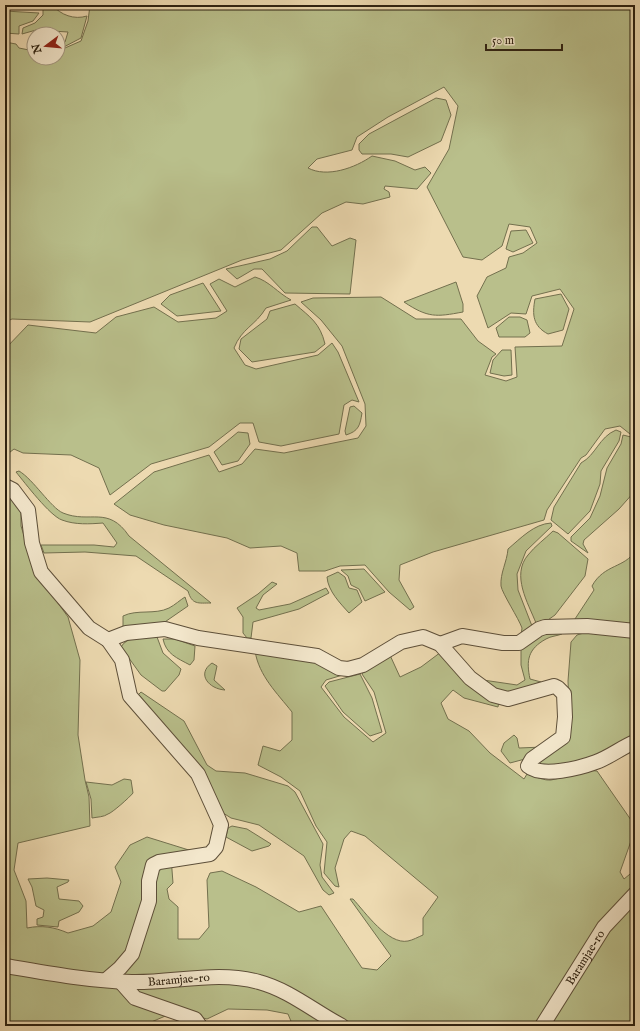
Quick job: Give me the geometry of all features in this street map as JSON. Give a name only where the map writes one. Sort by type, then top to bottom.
[{"type":"street","points":[[5,486],[13,490],[28,510],[32,543],[41,572],[89,628],[108,640],[122,660],[130,696],[198,774],[221,825],[216,847],[210,854],[159,862],[153,865],[149,881],[149,901],[132,954],[120,968],[113,980],[136,998],[195,1019],[200,1026]]},
{"type":"street","points":[[440,644],[462,636],[503,643],[519,643],[539,629],[545,627],[587,626],[635,631]]},
{"type":"street","points":[[108,640],[126,632],[165,629],[198,638],[317,656],[338,668],[348,669],[363,665],[401,642],[423,637],[440,644],[470,678],[492,695],[508,700],[554,686],[564,694],[565,717],[563,737],[532,759],[528,766],[533,771],[552,772],[597,762],[635,742]]},
{"type":"street","name":"Baramjae-ro","points":[[542,1026],[604,927],[635,894]]},
{"type":"street","name":"Baramjae-ro","points":[[5,966],[113,980],[166,982],[232,977],[259,982],[279,989],[342,1026]]},
{"type":"green space","points":[[52,5],[59,12],[68,16],[87,16],[81,38],[66,46],[68,32],[66,32],[66,26],[28,26],[35,23],[43,15],[43,9]]},
{"type":"green space","points":[[90,5],[635,5],[635,434],[630,434],[620,426],[605,429],[586,455],[581,458],[547,510],[544,520],[433,552],[400,565],[399,580],[414,607],[410,610],[389,592],[365,565],[340,566],[325,571],[299,571],[297,553],[281,546],[250,548],[227,538],[164,525],[130,515],[114,504],[154,472],[209,455],[219,472],[242,464],[255,449],[284,453],[358,438],[366,426],[365,404],[342,346],[321,320],[301,302],[313,298],[381,297],[416,319],[461,319],[478,341],[496,354],[492,357],[485,375],[506,381],[517,377],[515,347],[562,346],[574,309],[560,289],[532,296],[526,314],[511,313],[488,328],[477,296],[487,277],[506,268],[509,257],[523,253],[537,243],[530,227],[509,224],[502,246],[482,260],[463,257],[427,187],[449,149],[458,106],[444,87],[388,117],[357,137],[352,150],[317,159],[308,168],[316,171],[332,172],[349,168],[372,156],[395,161],[415,170],[425,167],[431,173],[417,189],[385,186],[384,189],[389,192],[390,197],[363,204],[346,202],[322,213],[281,250],[242,260],[90,322],[12,319],[5,322],[5,42],[16,44],[19,48],[26,49],[26,66],[66,66],[66,48],[81,41],[88,21]]},
{"type":"green space","points":[[5,11],[39,13],[33,21],[19,26],[19,34],[5,33]]},
{"type":"green space","points":[[26,27],[26,33],[22,34],[23,28]]},
{"type":"green space","points":[[436,98],[446,100],[451,115],[441,141],[408,157],[391,154],[362,154],[359,150],[359,144],[369,134]]},
{"type":"green space","points":[[312,227],[317,227],[332,246],[350,238],[356,240],[350,294],[285,293],[262,269],[254,269],[237,279],[226,269],[270,259],[287,251]]},
{"type":"green space","points":[[526,230],[533,243],[513,252],[506,249],[511,231]]},
{"type":"green space","points":[[255,277],[265,281],[291,300],[266,308],[237,341],[234,348],[245,365],[256,369],[318,355],[332,343],[338,352],[359,402],[352,400],[344,405],[339,434],[281,446],[259,442],[253,423],[240,423],[209,447],[151,464],[110,495],[99,468],[71,455],[23,453],[14,449],[5,456],[5,349],[28,325],[96,333],[116,317],[154,307],[178,322],[216,318],[227,311],[210,284],[219,279],[235,287]]},
{"type":"green space","points":[[456,282],[463,304],[463,312],[446,315],[426,314],[404,302]]},
{"type":"green space","points":[[203,283],[221,311],[177,316],[161,304],[170,295]]},
{"type":"green space","points":[[561,294],[569,309],[563,330],[548,334],[539,327],[535,320],[535,299]]},
{"type":"green space","points":[[295,304],[310,317],[317,326],[325,344],[315,352],[252,362],[239,349],[241,339],[267,319],[270,311]]},
{"type":"green space","points":[[509,317],[520,317],[527,320],[530,333],[525,337],[499,337],[496,328]]},
{"type":"green space","points":[[502,350],[511,350],[512,375],[504,376],[490,373],[493,360]]},
{"type":"green space","points":[[354,406],[362,413],[360,421],[354,432],[346,435],[345,431],[350,407]]},
{"type":"green space","points":[[616,430],[621,432],[619,441],[601,471],[600,484],[590,511],[568,534],[551,520],[554,507],[581,463],[586,460],[605,437]]},
{"type":"green space","points":[[238,432],[248,433],[250,444],[238,461],[222,465],[214,452]]},
{"type":"green space","points":[[623,435],[635,438],[635,491],[619,509],[584,540],[583,544],[588,553],[571,541],[571,537],[590,518],[600,496],[607,468],[621,444]]},
{"type":"green space","points":[[19,471],[30,480],[58,510],[63,513],[73,516],[106,518],[114,521],[129,536],[211,603],[199,603],[194,601],[191,599],[188,591],[136,556],[85,552],[44,553],[41,545],[94,545],[114,547],[117,543],[103,523],[88,524],[67,522],[57,517],[38,499],[16,472]]},
{"type":"green space","points":[[5,491],[21,511],[21,526],[35,571],[68,617],[80,660],[78,735],[89,797],[90,826],[18,843],[14,870],[26,901],[27,928],[48,927],[68,933],[93,926],[111,912],[121,882],[115,867],[130,845],[147,837],[192,851],[171,857],[173,883],[167,889],[169,899],[178,907],[178,939],[199,939],[209,927],[207,880],[210,873],[222,871],[256,887],[299,912],[321,906],[362,968],[377,970],[391,956],[350,899],[353,899],[370,919],[385,933],[400,941],[408,941],[423,935],[423,918],[438,897],[365,836],[351,831],[344,839],[335,868],[339,887],[335,886],[324,873],[327,842],[316,826],[300,791],[281,777],[258,765],[263,746],[280,751],[292,740],[292,712],[275,691],[260,668],[255,651],[314,661],[346,674],[326,680],[321,687],[344,717],[373,742],[386,733],[374,692],[362,674],[367,667],[389,653],[400,677],[421,667],[441,652],[499,701],[498,707],[464,698],[453,690],[441,703],[448,719],[469,731],[490,753],[524,779],[527,774],[551,780],[578,772],[590,770],[597,771],[631,820],[631,841],[620,872],[624,879],[635,870],[635,1026],[293,1026],[288,1014],[267,1010],[228,1009],[207,1019],[177,1011],[142,1026],[5,1026]]},
{"type":"green space","points":[[551,523],[552,526],[526,551],[517,574],[518,590],[532,626],[521,636],[522,628],[501,586],[508,549],[533,529]]},
{"type":"green space","points":[[553,531],[558,533],[588,559],[585,576],[555,615],[545,622],[536,623],[525,598],[521,580],[521,571],[523,563],[528,555]]},
{"type":"green space","points":[[635,551],[635,624],[573,622],[594,590],[592,586],[597,579],[608,570],[626,561]]},
{"type":"green space","points":[[364,569],[385,592],[365,601],[359,589],[351,585],[348,576],[341,570]]},
{"type":"green space","points":[[338,572],[345,577],[349,588],[357,590],[362,602],[349,613],[335,596],[328,582],[327,577]]},
{"type":"green space","points":[[272,582],[277,584],[263,595],[256,608],[259,610],[290,604],[326,588],[329,593],[299,609],[253,622],[251,638],[247,638],[243,633],[243,617],[237,608],[258,594]]},
{"type":"green space","points":[[185,597],[188,606],[159,626],[123,627],[123,616],[134,613],[164,610]]},
{"type":"green space","points":[[561,631],[562,634],[548,638],[535,647],[530,656],[528,666],[530,679],[541,682],[503,695],[483,680],[517,685],[525,680],[521,665],[521,650],[539,632]]},
{"type":"green space","points":[[587,632],[635,635],[635,738],[605,753],[555,767],[534,764],[555,749],[569,707],[568,681],[571,642],[577,635]]},
{"type":"green space","points":[[157,637],[163,653],[181,669],[179,675],[165,691],[162,691],[141,675],[121,647],[124,643],[131,639]]},
{"type":"green space","points":[[163,639],[175,639],[195,646],[194,660],[190,665],[169,652]]},
{"type":"green space","points":[[212,663],[217,666],[214,680],[225,690],[214,687],[206,680],[205,672],[207,667]]},
{"type":"green space","points":[[360,674],[372,698],[382,732],[370,736],[343,712],[325,686],[329,682]]},
{"type":"green space","points":[[141,692],[184,721],[207,765],[216,771],[245,773],[288,786],[295,792],[323,844],[320,865],[322,877],[334,893],[329,895],[323,890],[304,856],[259,825],[231,818],[220,811],[203,771],[138,695]]},
{"type":"green space","points":[[514,735],[517,738],[519,748],[543,747],[525,759],[510,763],[501,751],[504,743]]},
{"type":"green space","points":[[124,779],[131,780],[133,793],[110,813],[92,818],[91,799],[86,782],[112,785]]},
{"type":"green space","points":[[232,826],[247,829],[271,844],[252,851],[226,837],[228,828]]},
{"type":"green space","points":[[47,878],[69,880],[68,882],[57,887],[59,899],[79,901],[83,906],[79,912],[59,921],[58,927],[37,925],[37,919],[43,917],[44,910],[36,906],[32,887],[28,879]]}]
